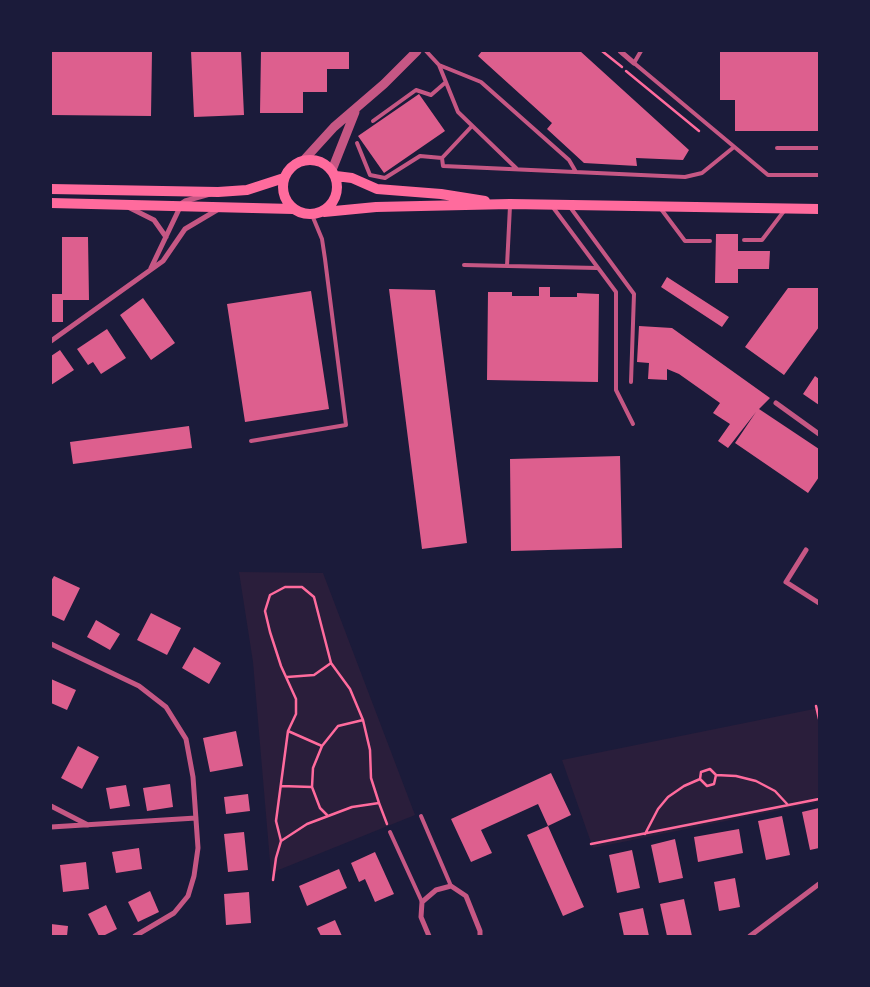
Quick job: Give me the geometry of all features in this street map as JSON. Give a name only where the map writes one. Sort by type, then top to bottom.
[{"type":"main road","points":[[51,189],[218,192],[247,190],[284,178],[294,165],[303,161],[316,161],[334,173],[352,178],[377,189],[441,194],[510,204]]},
{"type":"main road","points":[[324,212],[333,204],[337,194],[334,173]]},
{"type":"main road","points":[[284,178],[286,199],[293,209],[300,214],[312,215],[376,207],[510,204],[819,209]]},
{"type":"main road","points":[[51,203],[293,209]]},
{"type":"street","points":[[303,161],[334,127],[356,109],[417,51]]},
{"type":"street","points":[[620,51],[634,63]]},
{"type":"street","points":[[334,173],[356,109]]},
{"type":"street","points":[[150,270],[158,257],[180,207],[185,201],[218,192]]},
{"type":"street","points":[[125,205],[154,220],[166,237]]},
{"type":"street","points":[[51,341],[163,261],[184,229],[220,208]]},
{"type":"street","points":[[776,403],[819,434]]},
{"type":"street","points":[[806,550],[786,582],[819,603]]},
{"type":"street","points":[[51,644],[139,686],[166,707],[186,739],[193,777],[198,848],[194,876],[188,896],[174,913],[135,936]]},
{"type":"street","points":[[51,806],[89,826]]},
{"type":"street","points":[[51,827],[196,818]]},
{"type":"street","points":[[750,936],[819,884]]},
{"type":"street","points":[[429,936],[421,917],[422,902],[436,890],[451,886],[466,896],[480,931],[480,936]]},
{"type":"lane","points":[[426,51],[439,65],[458,112],[517,170]]},
{"type":"lane","points":[[641,51],[634,63],[768,175],[819,176]]},
{"type":"lane","points":[[439,65],[481,82],[569,160],[576,172]]},
{"type":"lane","points":[[373,121],[416,90],[430,95],[446,82]]},
{"type":"lane","points":[[442,158],[472,126]]},
{"type":"lane","points":[[357,143],[370,175],[385,178],[420,156],[442,158]]},
{"type":"lane","points":[[442,158],[443,166],[685,177],[702,173],[734,147]]},
{"type":"lane","points":[[777,148],[819,148]]},
{"type":"lane","points":[[507,266],[510,204]]},
{"type":"lane","points":[[552,205],[616,292],[616,390],[633,424]]},
{"type":"lane","points":[[569,206],[634,294],[631,382]]},
{"type":"lane","points":[[660,207],[685,242],[710,241]]},
{"type":"lane","points":[[744,240],[762,240],[786,208]]},
{"type":"lane","points":[[251,441],[346,425],[322,239],[312,215]]},
{"type":"lane","points":[[464,266],[597,268]]},
{"type":"lane","points":[[421,816],[451,886]]},
{"type":"lane","points":[[390,832],[422,902]]},
{"type":"path","points":[[273,880],[281,841],[276,821],[288,731],[296,714],[296,699],[270,632],[265,611],[270,596],[285,587],[302,587],[314,597],[331,663],[350,689],[363,720],[370,750],[371,778],[390,832]]},
{"type":"path","points":[[286,677],[314,675],[331,663]]},
{"type":"path","points":[[816,706],[819,719]]},
{"type":"path","points":[[327,815],[320,808],[312,787],[313,768],[322,746],[338,726],[363,720]]},
{"type":"path","points":[[288,731],[322,746]]},
{"type":"path","points":[[700,779],[701,772],[710,769],[716,775],[736,776],[756,781],[775,791],[788,805]]},
{"type":"path","points":[[700,779],[707,786],[714,784],[716,775]]},
{"type":"path","points":[[645,834],[658,809],[668,797],[684,786],[700,779]]},
{"type":"path","points":[[281,786],[312,787]]},
{"type":"path","points":[[591,844],[819,800]]},
{"type":"path","points":[[281,841],[308,824],[327,815],[352,806],[379,803]]},
{"type":"shaded area","points":[[239,572],[323,573],[415,815],[271,873],[253,662]]},
{"type":"shaded area","points":[[819,708],[819,802],[593,848],[562,760]]},
{"type":"building","points":[[51,51],[152,51],[151,116],[51,115]]},
{"type":"building","points":[[191,51],[241,51],[244,115],[194,117]]},
{"type":"building","points":[[261,51],[349,51],[349,69],[327,69],[327,92],[303,92],[303,113],[260,113]]},
{"type":"building","points":[[482,51],[580,51],[689,150],[683,160],[636,158],[637,166],[584,163],[547,129],[552,123],[478,56]]},
{"type":"building","points":[[720,51],[819,51],[819,131],[735,131],[735,100],[720,100]]},
{"type":"building","points":[[419,94],[445,131],[384,173],[358,136]]},
{"type":"building","points":[[716,234],[738,234],[738,251],[770,251],[769,269],[738,269],[738,283],[715,283]]},
{"type":"building","points":[[62,237],[88,237],[89,300],[63,300],[63,322],[51,322],[51,294],[62,294]]},
{"type":"building","points":[[667,277],[729,317],[722,327],[661,287]]},
{"type":"building","points":[[539,287],[550,287],[550,297],[577,297],[577,293],[599,294],[598,382],[487,380],[488,292],[512,292],[512,296],[539,296]]},
{"type":"building","points":[[788,288],[819,288],[819,327],[784,375],[745,347]]},
{"type":"building","points":[[389,289],[435,290],[467,543],[422,549]]},
{"type":"building","points":[[311,291],[329,409],[245,422],[227,304]]},
{"type":"building","points":[[143,298],[175,343],[151,360],[120,315]]},
{"type":"building","points":[[639,326],[672,328],[770,398],[759,409],[819,449],[819,477],[808,493],[735,443],[756,412],[728,448],[718,441],[730,424],[713,413],[720,403],[679,374],[667,369],[667,380],[648,379],[649,363],[637,362]]},
{"type":"building","points":[[107,329],[126,358],[101,374],[93,362],[88,365],[77,349]]},
{"type":"building","points":[[60,350],[74,370],[51,385],[51,356]]},
{"type":"building","points":[[815,376],[819,379],[819,405],[803,394]]},
{"type":"building","points":[[189,426],[192,448],[73,464],[70,442]]},
{"type":"building","points":[[620,456],[622,548],[511,551],[510,459]]},
{"type":"building","points":[[54,576],[80,588],[64,621],[51,615],[51,581]]},
{"type":"building","points":[[151,613],[181,628],[167,655],[137,640]]},
{"type":"building","points":[[96,620],[120,634],[110,650],[87,637]]},
{"type":"building","points":[[194,647],[221,663],[209,684],[182,668]]},
{"type":"building","points":[[51,679],[76,690],[67,710],[51,703]]},
{"type":"building","points":[[236,731],[243,766],[210,772],[203,738]]},
{"type":"building","points":[[78,746],[99,757],[82,789],[61,778]]},
{"type":"building","points":[[551,773],[571,815],[548,826],[538,804],[481,830],[492,853],[471,862],[451,819]]},
{"type":"building","points":[[170,784],[173,807],[147,811],[143,788]]},
{"type":"building","points":[[126,785],[130,806],[110,809],[106,788]]},
{"type":"building","points":[[248,794],[250,811],[226,814],[224,797]]},
{"type":"building","points":[[819,808],[819,848],[810,850],[802,812]]},
{"type":"building","points":[[782,816],[790,855],[766,860],[758,821]]},
{"type":"building","points":[[548,826],[584,907],[563,916],[527,835]]},
{"type":"building","points":[[739,829],[743,853],[698,862],[694,837]]},
{"type":"building","points":[[244,832],[248,870],[228,872],[224,834]]},
{"type":"building","points":[[675,839],[683,878],[659,883],[651,845]]},
{"type":"building","points":[[139,848],[142,869],[116,873],[112,852]]},
{"type":"building","points":[[632,850],[640,888],[617,893],[609,855]]},
{"type":"building","points":[[375,852],[394,894],[375,902],[365,879],[359,882],[351,863]]},
{"type":"building","points":[[86,862],[89,889],[63,892],[60,865]]},
{"type":"building","points":[[339,869],[347,888],[307,906],[299,886]]},
{"type":"building","points":[[735,878],[740,907],[719,911],[714,882]]},
{"type":"building","points":[[150,891],[159,912],[138,922],[128,902]]},
{"type":"building","points":[[249,892],[251,923],[226,925],[224,894]]},
{"type":"building","points":[[684,899],[692,936],[667,936],[660,904]]},
{"type":"building","points":[[106,905],[117,929],[99,936],[88,914]]},
{"type":"building","points":[[643,908],[649,936],[624,936],[619,913]]},
{"type":"building","points":[[335,920],[342,936],[321,936],[317,928]]},
{"type":"building","points":[[51,924],[68,926],[67,936],[51,936]]}]
